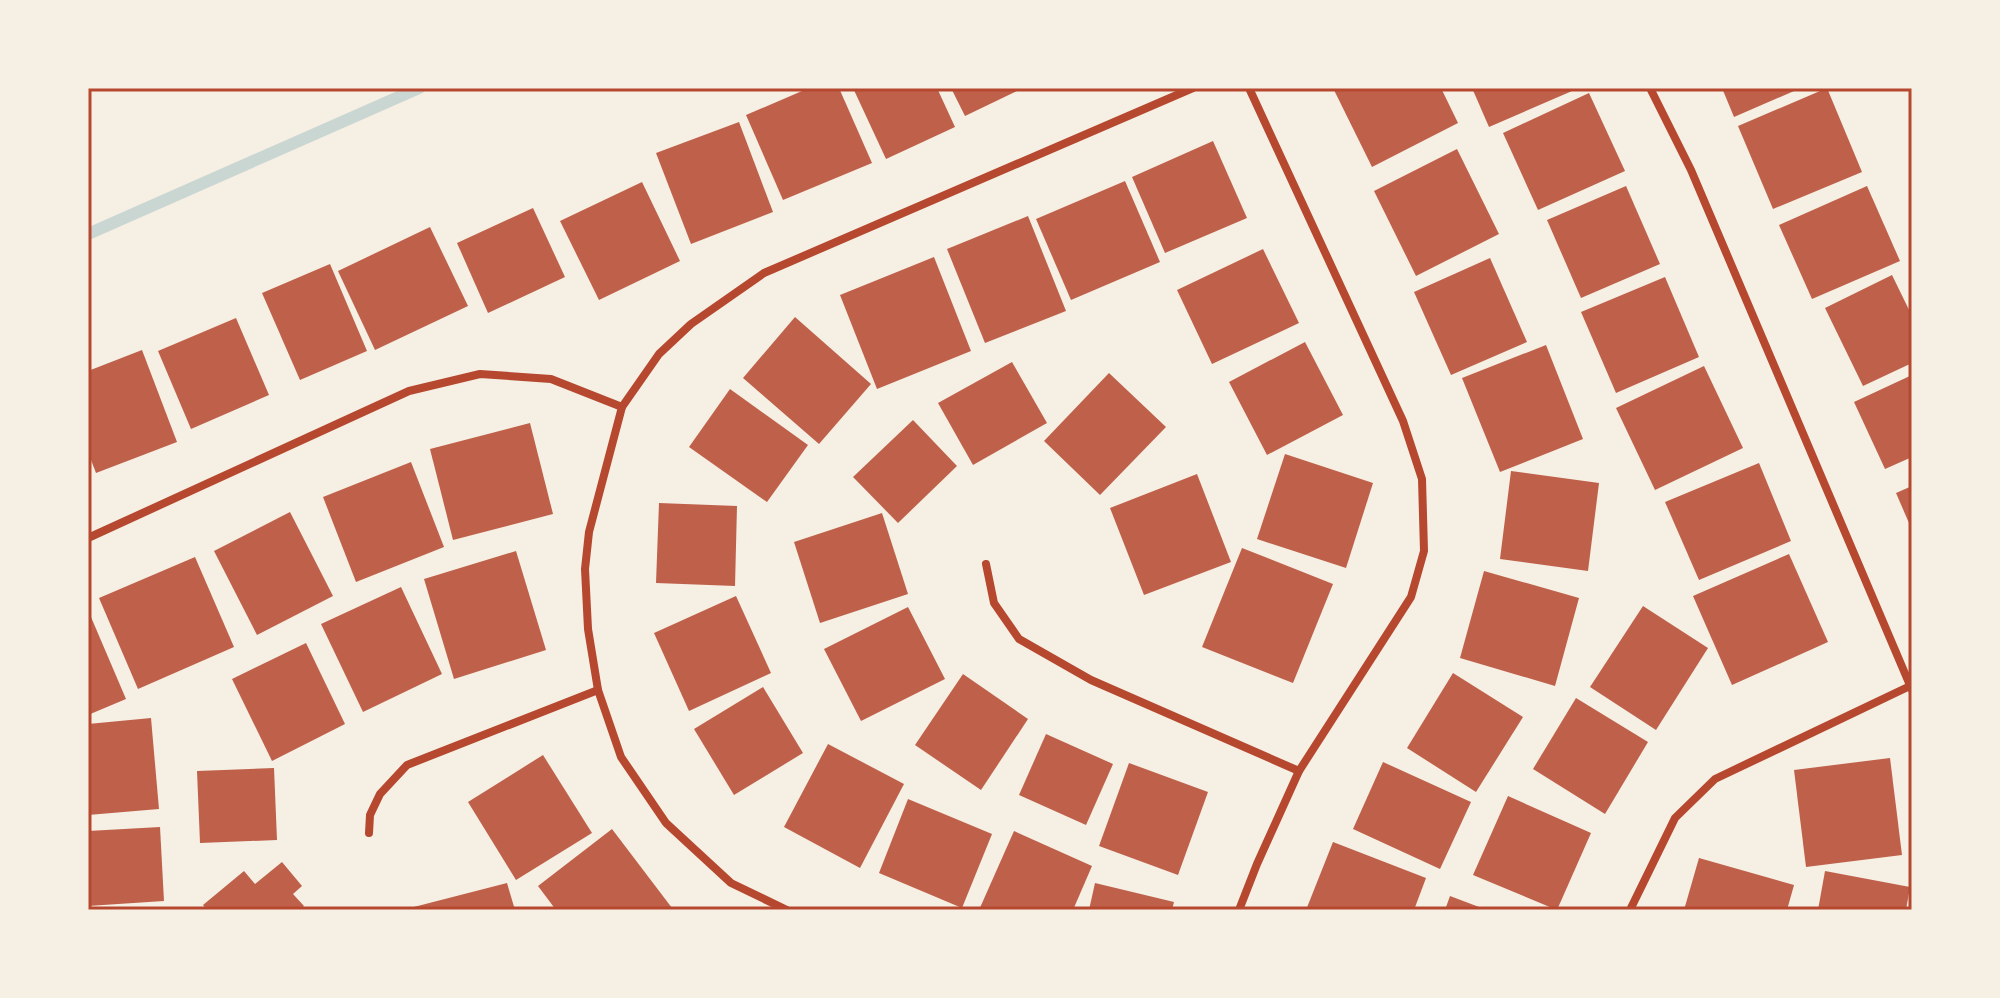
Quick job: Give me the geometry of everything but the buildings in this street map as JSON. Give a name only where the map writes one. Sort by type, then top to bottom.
[{"type":"street","points":[[787,910],[731,883],[666,823],[621,757],[598,690],[588,629],[585,569],[589,532],[622,407],[659,354],[691,324],[764,273],[1193,88]]},
{"type":"street","points":[[1239,910],[1299,771],[1411,597],[1424,551],[1422,479],[1403,421],[1249,88]]},
{"type":"street","points":[[1630,910],[1675,818],[1715,779],[1911,688],[1691,170],[1650,88]]},
{"type":"street","points":[[88,538],[409,391],[480,374],[551,379],[622,407]]},
{"type":"street","points":[[986,564],[994,603],[1019,639],[1091,680],[1299,771]]},
{"type":"street","points":[[369,833],[370,815],[380,794],[407,765],[598,690]]},
{"type":"waterway","points":[[88,234],[419,88]]}]
